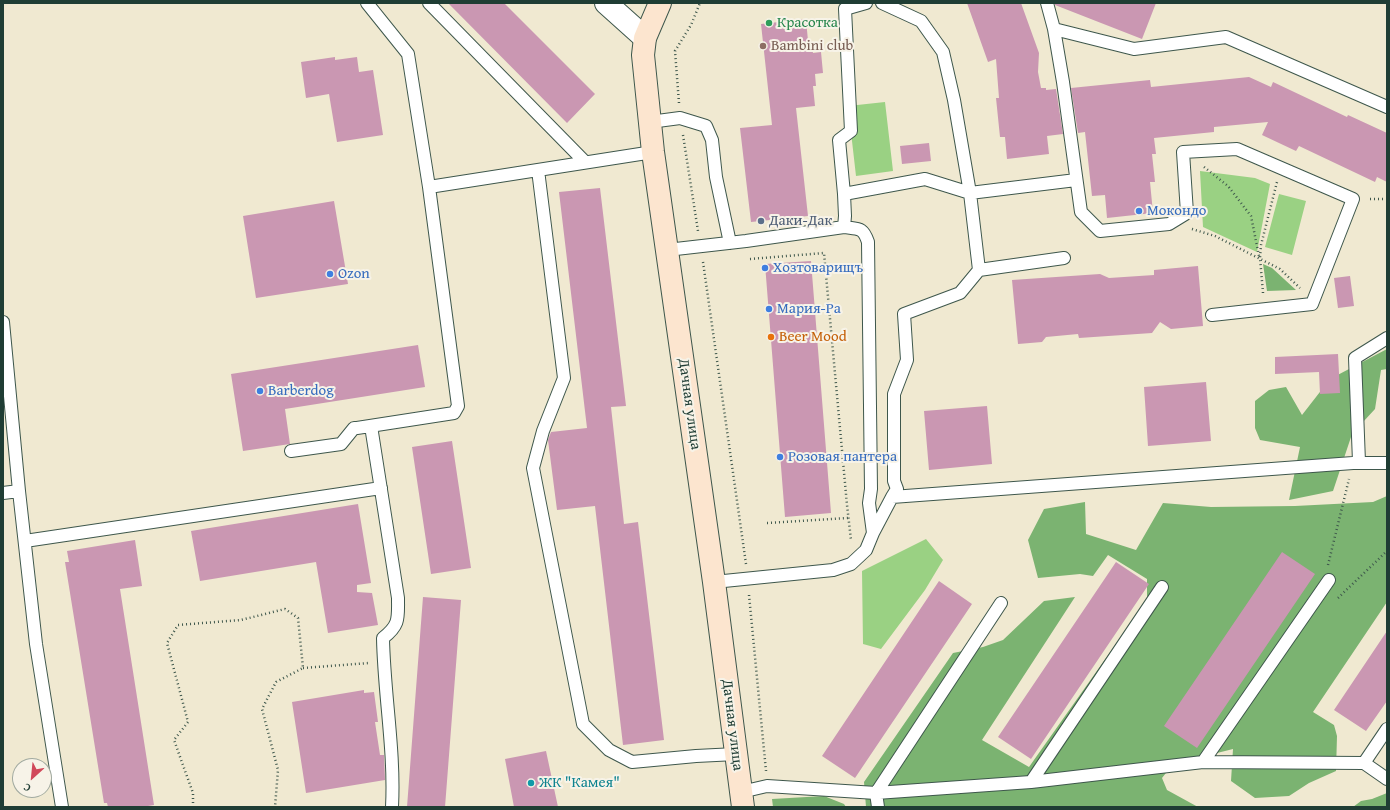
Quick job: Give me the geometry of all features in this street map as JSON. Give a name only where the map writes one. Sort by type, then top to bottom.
[{"type":"street","points":[[606,3],[645,38]]},
{"type":"street","name":"Дачная улица","points":[[660,3],[645,38],[642,55],[653,152],[714,582],[742,800]]},
{"type":"lane","points":[[291,451],[341,444],[354,428],[454,413],[458,406],[429,187],[409,58],[405,50],[367,3]]},
{"type":"lane","points":[[429,3],[585,162]]},
{"type":"lane","points":[[844,227],[844,194],[839,140],[851,131],[845,9],[866,3]]},
{"type":"lane","points":[[882,3],[921,21],[943,52],[954,100],[970,193],[979,270]]},
{"type":"lane","points":[[1047,3],[1054,29],[1063,82],[1081,212],[1100,231],[1169,224],[1187,213],[1183,152],[1237,149],[1353,199],[1312,304],[1212,315]]},
{"type":"lane","points":[[1054,29],[1134,49],[1226,37],[1387,108]]},
{"type":"lane","points":[[650,122],[680,118],[706,126],[712,140],[716,177],[730,242]]},
{"type":"lane","points":[[429,187],[653,152]]},
{"type":"lane","points":[[538,170],[564,378],[543,431],[533,468],[583,724],[609,750],[632,762],[736,754]]},
{"type":"lane","points":[[844,194],[925,179],[970,193],[1076,180]]},
{"type":"lane","points":[[667,250],[701,247],[844,227],[860,229],[865,234],[868,242],[871,489],[869,503],[873,533]]},
{"type":"lane","points":[[714,582],[833,570],[851,564],[866,550],[873,533],[897,489],[894,480],[894,394],[907,360],[904,314],[960,293],[979,270],[1064,258]]},
{"type":"lane","points":[[3,322],[19,491],[36,644],[62,807]]},
{"type":"lane","points":[[1356,462],[1355,358],[1386,338]]},
{"type":"lane","points":[[370,426],[398,598],[398,618],[393,630],[383,638],[393,786],[392,807]]},
{"type":"lane","points":[[892,497],[1356,462],[1387,463]]},
{"type":"lane","points":[[25,541],[381,488]]},
{"type":"lane","points":[[3,493],[19,491]]},
{"type":"lane","points":[[1203,762],[1325,584]]},
{"type":"lane","points":[[1031,782],[1162,587]]},
{"type":"lane","points":[[878,807],[876,793],[1001,603]]},
{"type":"lane","points":[[1364,763],[1387,729]]},
{"type":"lane","points":[[742,800],[767,786],[876,793],[1031,782],[1203,762],[1364,763],[1387,779]]},
{"type":"path","points":[[700,3],[691,25],[675,51],[680,118],[701,247],[748,578],[767,786]]},
{"type":"path","points":[[1183,152],[1228,186],[1251,216],[1260,258],[1264,310]]},
{"type":"path","points":[[1260,258],[1280,168]]},
{"type":"path","points":[[1191,229],[1215,236],[1280,269],[1300,289],[1312,304]]},
{"type":"path","points":[[748,259],[824,254],[852,548],[851,564]]},
{"type":"path","points":[[1325,584],[1356,462]]},
{"type":"path","points":[[767,523],[848,518]]},
{"type":"path","points":[[1311,606],[1336,600],[1387,551]]},
{"type":"path","points":[[194,807],[192,794],[174,740],[188,722],[167,643],[178,625],[241,620],[285,609],[298,618],[303,668]]},
{"type":"path","points":[[275,807],[278,770],[262,709],[276,682],[303,668],[384,662]]},
{"type":"green space","points":[[885,102],[893,171],[856,176],[848,106]]},
{"type":"green space","points":[[1200,171],[1255,178],[1270,184],[1257,252],[1203,227]]},
{"type":"green space","points":[[1279,194],[1306,201],[1292,255],[1265,247]]},
{"type":"green space","points":[[1263,264],[1272,268],[1296,290],[1267,291]]},
{"type":"green space","points":[[1387,349],[1387,369],[1381,370],[1375,409],[1352,434],[1333,491],[1289,500],[1300,447],[1260,440],[1255,428],[1255,401],[1269,390],[1286,387],[1302,415],[1330,379]]},
{"type":"green space","points":[[1387,496],[1387,602],[1313,712],[1334,725],[1337,736],[1336,771],[1309,783],[1289,796],[1255,798],[1231,781],[1233,749],[1173,764],[1162,778],[1167,790],[1198,807],[866,807],[864,782],[953,653],[983,647],[1003,640],[1044,601],[1075,597],[982,740],[1029,767],[1147,600],[1147,579],[1108,555],[1093,576],[1080,574],[1038,578],[1028,540],[1044,509],[1085,502],[1086,534],[1136,550],[1163,503],[1211,507],[1295,506],[1373,502]]},
{"type":"green space","points":[[926,539],[943,560],[925,590],[881,649],[863,644],[862,571]]},
{"type":"green space","points":[[1387,793],[1387,807],[1353,807],[1361,801],[1372,799]]},
{"type":"green space","points":[[824,796],[844,804],[846,807],[773,807],[772,799]]},
{"type":"building","points":[[448,3],[504,3],[595,94],[567,123]]},
{"type":"building","points":[[967,3],[1021,3],[1039,53],[1038,72],[1041,88],[1046,88],[1046,90],[1056,89],[1063,134],[1047,136],[1049,154],[1007,159],[1005,137],[1000,137],[996,98],[999,98],[996,59],[988,62]]},
{"type":"building","points":[[1055,3],[1156,3],[1142,39],[1055,5]]},
{"type":"building","points":[[806,19],[808,41],[811,40],[813,53],[821,52],[823,73],[815,74],[816,86],[813,86],[815,106],[796,108],[808,216],[751,222],[740,128],[772,125],[761,24]]},
{"type":"building","points":[[335,57],[335,60],[357,57],[359,72],[373,70],[383,135],[337,142],[329,94],[306,98],[301,62]]},
{"type":"building","points":[[1249,77],[1271,87],[1273,82],[1347,117],[1348,115],[1387,133],[1387,182],[1377,177],[1375,182],[1299,146],[1296,151],[1262,135],[1268,122],[1214,127],[1214,132],[1154,138],[1156,154],[1152,154],[1155,182],[1150,182],[1153,213],[1107,218],[1105,195],[1092,196],[1085,132],[1078,133],[1071,88],[1150,80],[1151,87]]},
{"type":"building","points":[[929,143],[931,161],[902,164],[900,146]]},
{"type":"building","points":[[600,188],[626,406],[611,407],[624,524],[638,522],[664,740],[623,745],[595,506],[557,510],[548,440],[551,432],[587,428],[559,192]]},
{"type":"building","points":[[334,201],[348,284],[256,298],[243,216]]},
{"type":"building","points":[[811,261],[831,513],[785,517],[765,264]]},
{"type":"building","points":[[1198,266],[1203,326],[1171,329],[1160,322],[1152,333],[1079,338],[1078,334],[1046,337],[1042,342],[1018,344],[1012,280],[1100,274],[1109,278],[1154,275],[1154,270]]},
{"type":"building","points":[[1350,276],[1354,306],[1338,308],[1334,278]]},
{"type":"building","points":[[418,345],[425,387],[285,409],[290,444],[243,451],[231,374]]},
{"type":"building","points":[[1338,354],[1340,393],[1320,394],[1319,372],[1275,374],[1275,357]]},
{"type":"building","points":[[1206,382],[1211,441],[1148,446],[1144,387]]},
{"type":"building","points":[[987,406],[992,464],[929,470],[924,411]]},
{"type":"building","points":[[452,441],[471,568],[431,574],[412,447]]},
{"type":"building","points":[[358,504],[371,583],[357,585],[357,592],[372,593],[378,625],[328,633],[316,562],[200,581],[191,531]]},
{"type":"building","points":[[135,540],[142,586],[120,589],[154,805],[142,807],[108,807],[107,803],[104,803],[65,562],[69,562],[67,551]]},
{"type":"building","points":[[1282,552],[1315,574],[1197,748],[1164,726]]},
{"type":"building","points":[[1116,562],[1149,584],[1031,759],[998,737]]},
{"type":"building","points":[[939,581],[972,604],[855,778],[822,756]]},
{"type":"building","points":[[423,597],[461,600],[445,807],[407,807]]},
{"type":"building","points":[[1387,631],[1387,701],[1366,731],[1334,710]]},
{"type":"building","points":[[364,690],[364,693],[374,692],[378,722],[375,722],[380,755],[384,755],[385,780],[306,793],[292,702]]},
{"type":"building","name":"ЖК \"Камея\"","points":[[546,751],[558,807],[514,807],[505,759]]},
{"type":"place","name":"Красотка","points":[[769,23]]},
{"type":"place","name":"Bambini club","points":[[763,46]]},
{"type":"place","name":"Мокондо","points":[[1139,211]]},
{"type":"place","name":"Даки-Дак","points":[[761,221]]},
{"type":"place","name":"Хозтоварищъ","points":[[765,268]]},
{"type":"place","name":"Ozon","points":[[330,274]]},
{"type":"place","name":"Мария-Ра","points":[[769,309]]},
{"type":"place","name":"Beer Mood","points":[[771,337]]},
{"type":"place","name":"Barberdog","points":[[260,391]]},
{"type":"place","name":"Розовая пантера","points":[[780,457]]},
{"type":"place","name":"ЖК \"Камея\"","points":[[531,783]]}]
